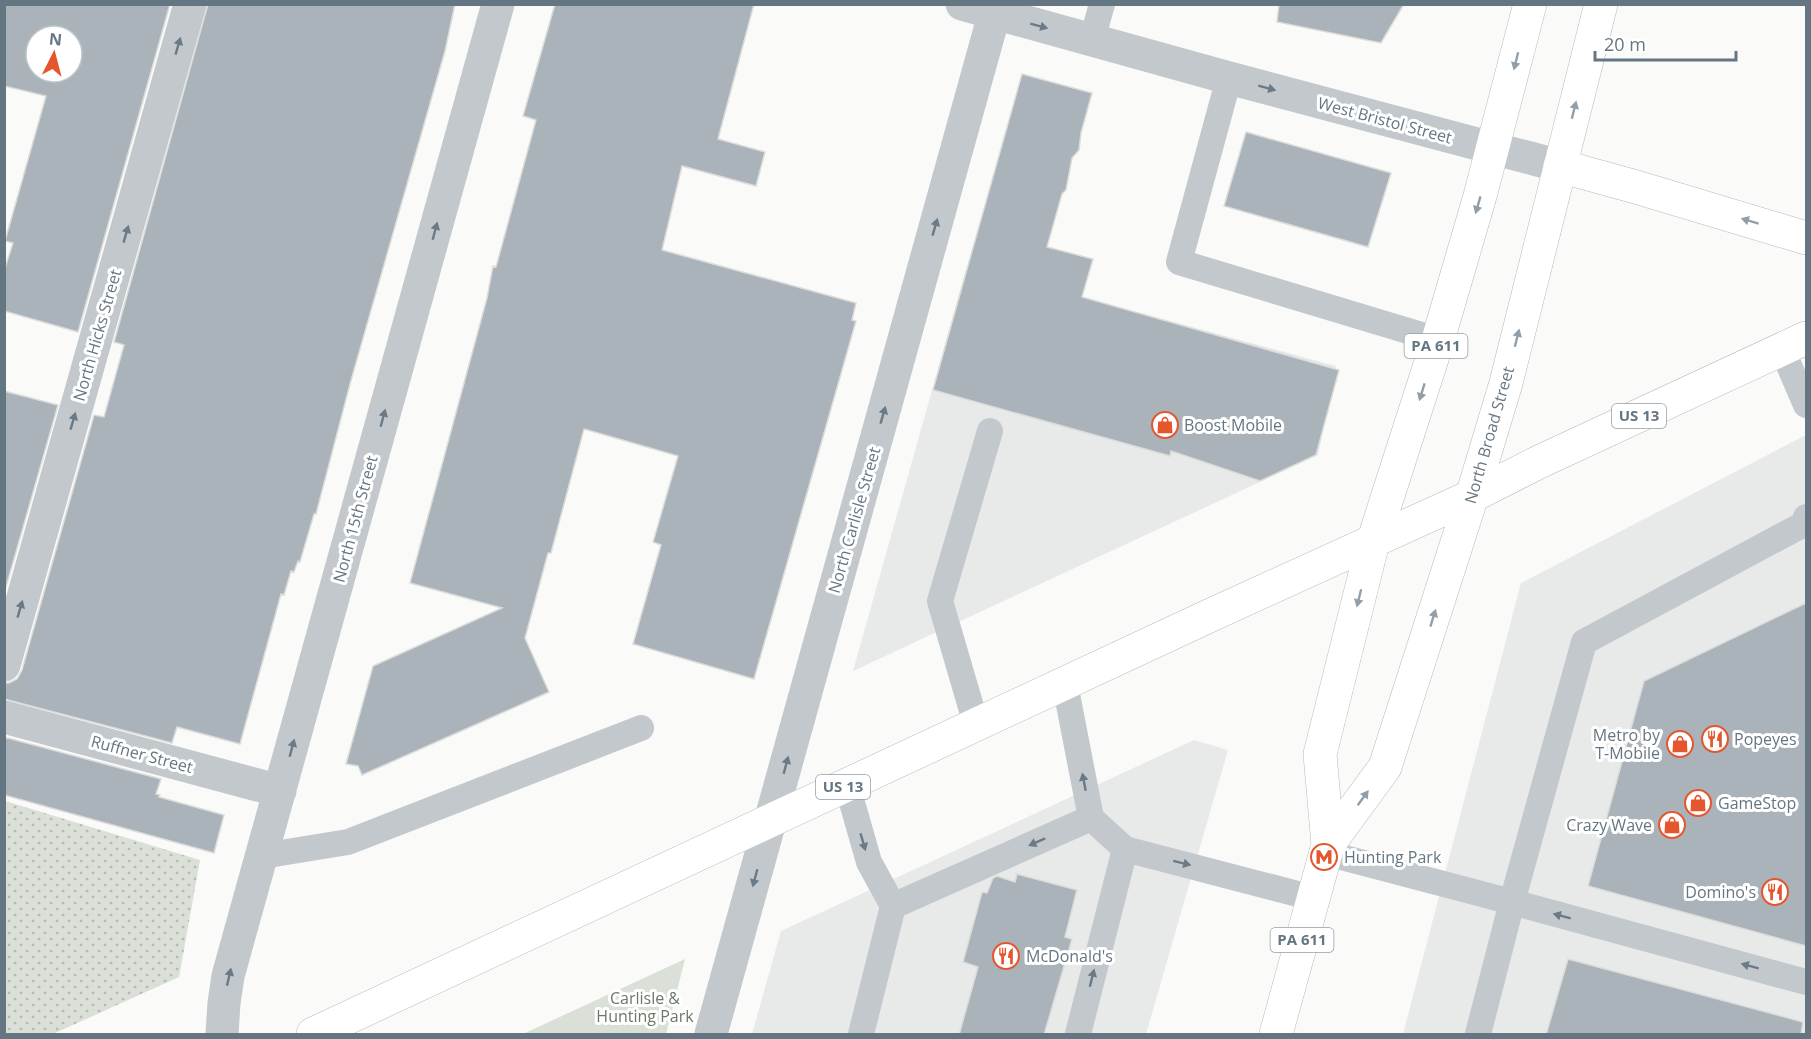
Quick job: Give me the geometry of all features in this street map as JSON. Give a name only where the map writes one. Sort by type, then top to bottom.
[{"type":"main road","name":"North Broad Street","points":[[1327,849],[1320,754],[1373,542],[1438,340],[1480,196],[1530,4]]},
{"type":"main road","name":"North Broad Street","points":[[1276,1035],[1327,849],[1385,767],[1472,495],[1506,383],[1601,4]]},
{"type":"main road","name":"West Bristol Street","points":[[1560,166],[1806,238]]},
{"type":"main road","name":"US 13","points":[[313,1035],[1294,576],[1373,542],[1794,343]]},
{"type":"street","name":"North Hicks Street","points":[[4,665],[190,4]]},
{"type":"street","name":"North 15th Street","points":[[222,1035],[228,976],[498,4]]},
{"type":"street","name":"West Bristol Street","points":[[962,4],[995,9],[1092,40],[1560,166]]},
{"type":"street","name":"North Carlisle Street","points":[[711,1035],[995,9]]},
{"type":"street","name":"Ruffner Street","points":[[4,717],[280,791]]},
{"type":"lane","points":[[1092,40],[1102,4]]},
{"type":"lane","points":[[1229,78],[1179,262],[1438,340]]},
{"type":"lane","points":[[1794,343],[1806,405]]},
{"type":"lane","points":[[976,724],[940,601],[990,431]]},
{"type":"lane","points":[[1478,1035],[1512,902],[1584,642],[1804,524],[1806,517]]},
{"type":"lane","points":[[1065,684],[1091,818],[1125,849],[1313,898]]},
{"type":"lane","points":[[262,856],[348,842],[641,728]]},
{"type":"lane","points":[[847,785],[869,862],[893,906],[861,1035]]},
{"type":"lane","points":[[893,906],[1091,818]]},
{"type":"lane","points":[[1078,1035],[1125,849]]},
{"type":"lane","points":[[1327,849],[1512,902],[1806,981]]},
{"type":"shaded area","points":[[967,266],[1336,366],[1318,455],[853,671]]},
{"type":"shaded area","points":[[1806,435],[1806,1034],[1403,1034],[1521,583]]},
{"type":"shaded area","points":[[1194,740],[1228,750],[1146,1034],[752,1034],[781,931]]},
{"type":"green space","points":[[5,801],[200,860],[179,977],[53,1034],[5,1034]]},
{"type":"green space","name":"Carlisle & Hunting Park","points":[[685,959],[666,1034],[523,1034]]},
{"type":"building","points":[[4,4],[170,4],[78,332],[4,311],[4,271],[13,243],[5,241],[46,96],[4,86]]},
{"type":"building","points":[[208,4],[455,4],[445,51],[350,384],[316,514],[314,514],[300,562],[298,561],[294,572],[291,571],[284,595],[281,594],[240,744],[177,727],[172,743],[4,699],[4,683],[17,679],[22,670],[94,415],[104,417],[124,345],[114,342]]},
{"type":"building","points":[[555,4],[754,4],[718,139],[765,152],[756,186],[682,166],[662,250],[856,303],[852,320],[856,321],[754,679],[633,644],[661,545],[653,542],[678,456],[584,429],[551,553],[548,553],[525,638],[549,692],[362,775],[358,766],[346,764],[373,666],[502,608],[410,583],[487,298],[493,266],[496,267],[536,120],[523,116]]},
{"type":"building","points":[[1279,4],[1404,4],[1381,43],[1277,22]]},
{"type":"building","points":[[1022,74],[1092,93],[1081,133],[1079,150],[1072,158],[1066,190],[1062,194],[1047,247],[1093,259],[1082,297],[1339,370],[1316,455],[1260,481],[1171,451],[1170,456],[933,390]]},
{"type":"building","points":[[1246,132],[1391,173],[1368,247],[1224,206]]},
{"type":"building","points":[[4,391],[58,405],[4,594]]},
{"type":"building","points":[[1806,603],[1806,946],[1588,886],[1644,681]]},
{"type":"building","points":[[4,737],[161,779],[156,794],[160,795],[159,797],[224,815],[214,853],[4,795]]},
{"type":"building","name":"McDonald's","points":[[1017,874],[1077,890],[1065,937],[1072,939],[1044,1035],[959,1035],[978,967],[963,962],[982,892],[987,893],[993,878],[997,876],[1015,882]]},
{"type":"building","points":[[1568,959],[1803,1022],[1801,1035],[1546,1035]]},
{"type":"place","name":"Boost Mobile","points":[[1165,425]]},
{"type":"place","name":"Popeyes","points":[[1715,739]]},
{"type":"place","name":"Metro by T-Mobile","points":[[1680,744]]},
{"type":"place","name":"GameStop","points":[[1698,803]]},
{"type":"place","name":"Crazy Wave","points":[[1672,825]]},
{"type":"place","name":"Hunting Park","points":[[1324,857]]},
{"type":"place","name":"Domino's","points":[[1775,892]]},
{"type":"place","name":"McDonald's","points":[[1006,956]]}]
